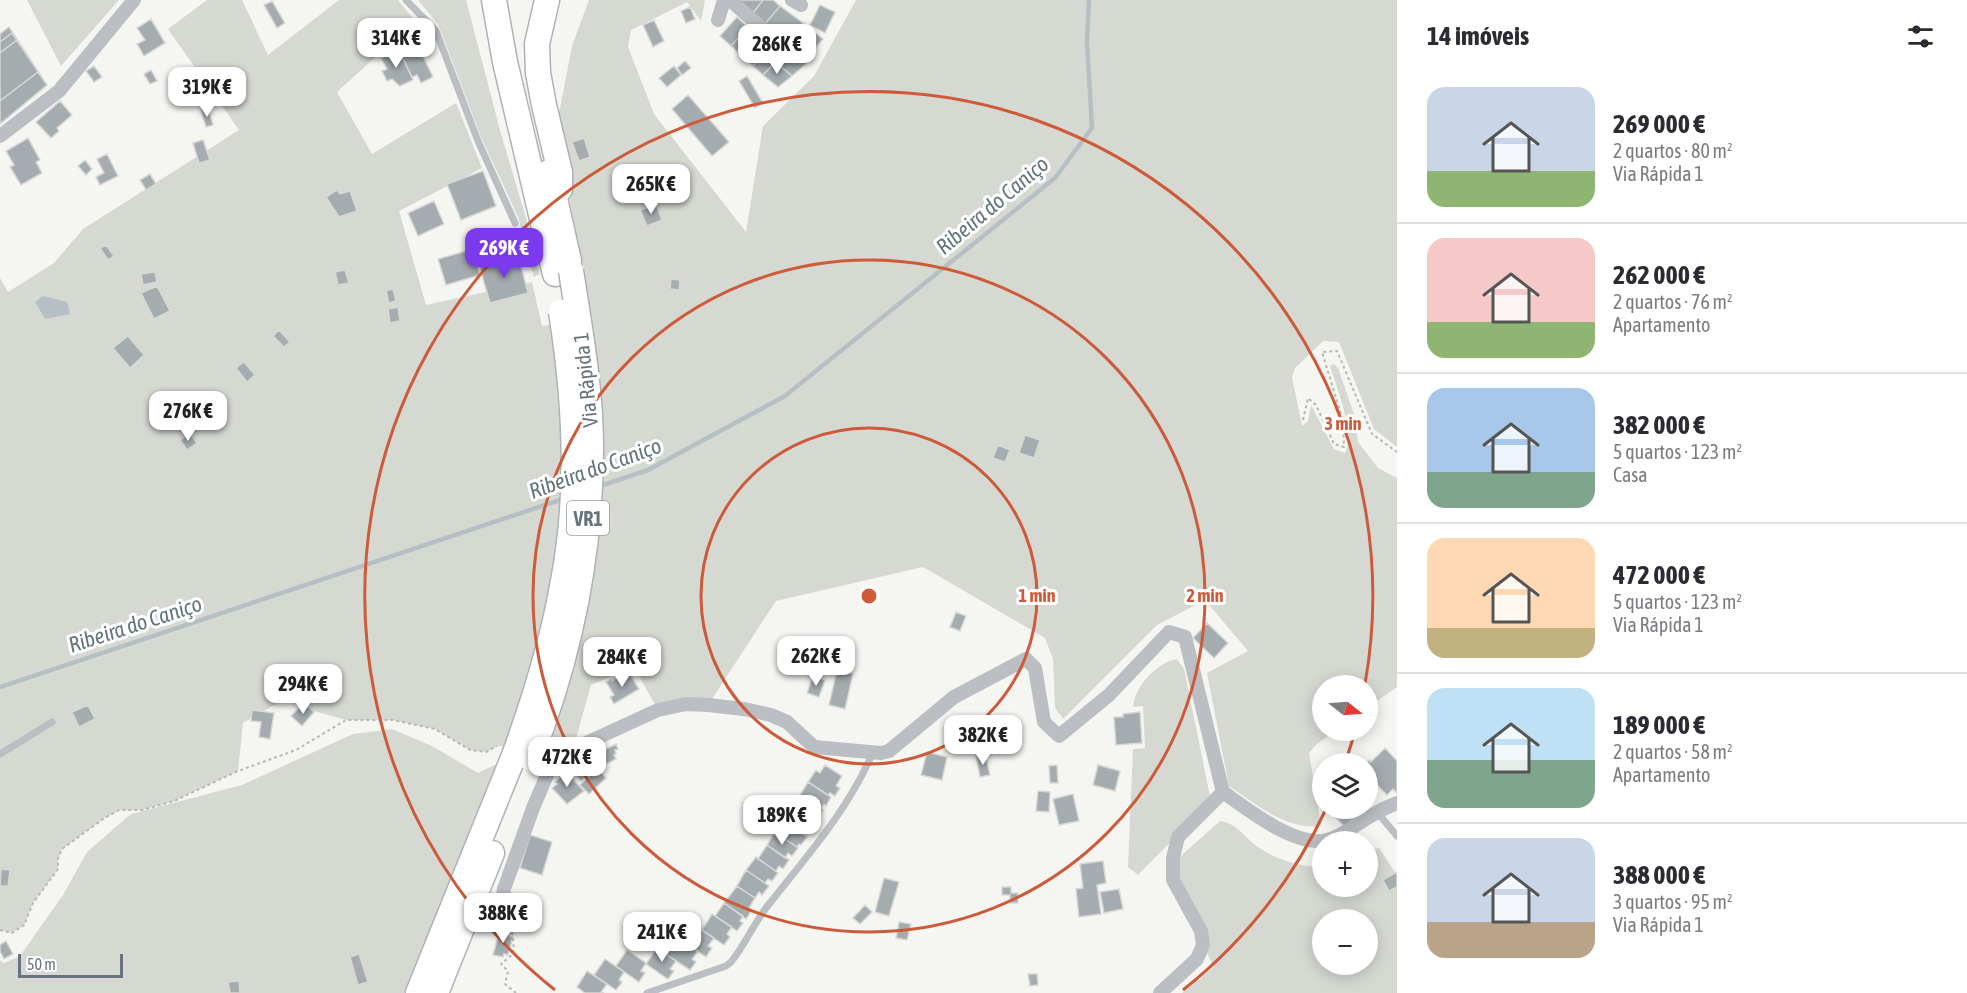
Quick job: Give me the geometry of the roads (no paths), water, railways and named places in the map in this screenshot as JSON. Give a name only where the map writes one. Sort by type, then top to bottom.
[{"type":"highway","points":[[480,0],[511,134],[528,155]]},
{"type":"highway","name":"Via Rápida 1","points":[[418,993],[514,753],[542,729],[572,630],[587,539],[591,446],[581,333],[528,155],[507,71],[494,0]]},
{"type":"highway","name":"Via Rápida 1","points":[[511,0],[522,64],[559,215],[563,272]]},
{"type":"highway","points":[[547,0],[537,44],[538,74],[543,105],[560,172],[559,215]]},
{"type":"highway","name":"Via Rápida 1","points":[[436,993],[514,753]]},
{"type":"street","points":[[0,136],[58,91],[134,0]]},
{"type":"street","points":[[718,20],[724,0]]},
{"type":"street","points":[[730,0],[789,52]]},
{"type":"street","points":[[502,904],[504,889],[550,768],[573,749],[658,710],[686,704],[744,710],[771,715],[787,722],[814,747],[873,752],[889,751],[954,697],[1026,659],[1035,668],[1044,722],[1059,736],[1109,695],[1169,632],[1185,637],[1223,792],[1268,824],[1305,840],[1325,841],[1366,819]]},
{"type":"street","points":[[1160,993],[1197,959],[1203,945],[1201,931],[1173,880],[1173,858],[1178,837],[1223,792]]},
{"type":"street","points":[[1378,812],[1397,803]]},
{"type":"lane","points":[[406,0],[436,32],[477,141],[514,223]]},
{"type":"lane","points":[[0,754],[52,722]]},
{"type":"lane","points":[[647,993],[726,966],[731,962],[764,910],[822,838],[862,777],[873,752]]},
{"type":"lane","points":[[1378,813],[1397,836]]},
{"type":"waterway","name":"Ribeira do Caniço","points":[[597,487],[648,470],[785,396],[1055,178],[1092,128],[1087,42],[1089,0]]},
{"type":"waterway","name":"Ribeira do Caniço","points":[[0,687],[566,498]]}]
